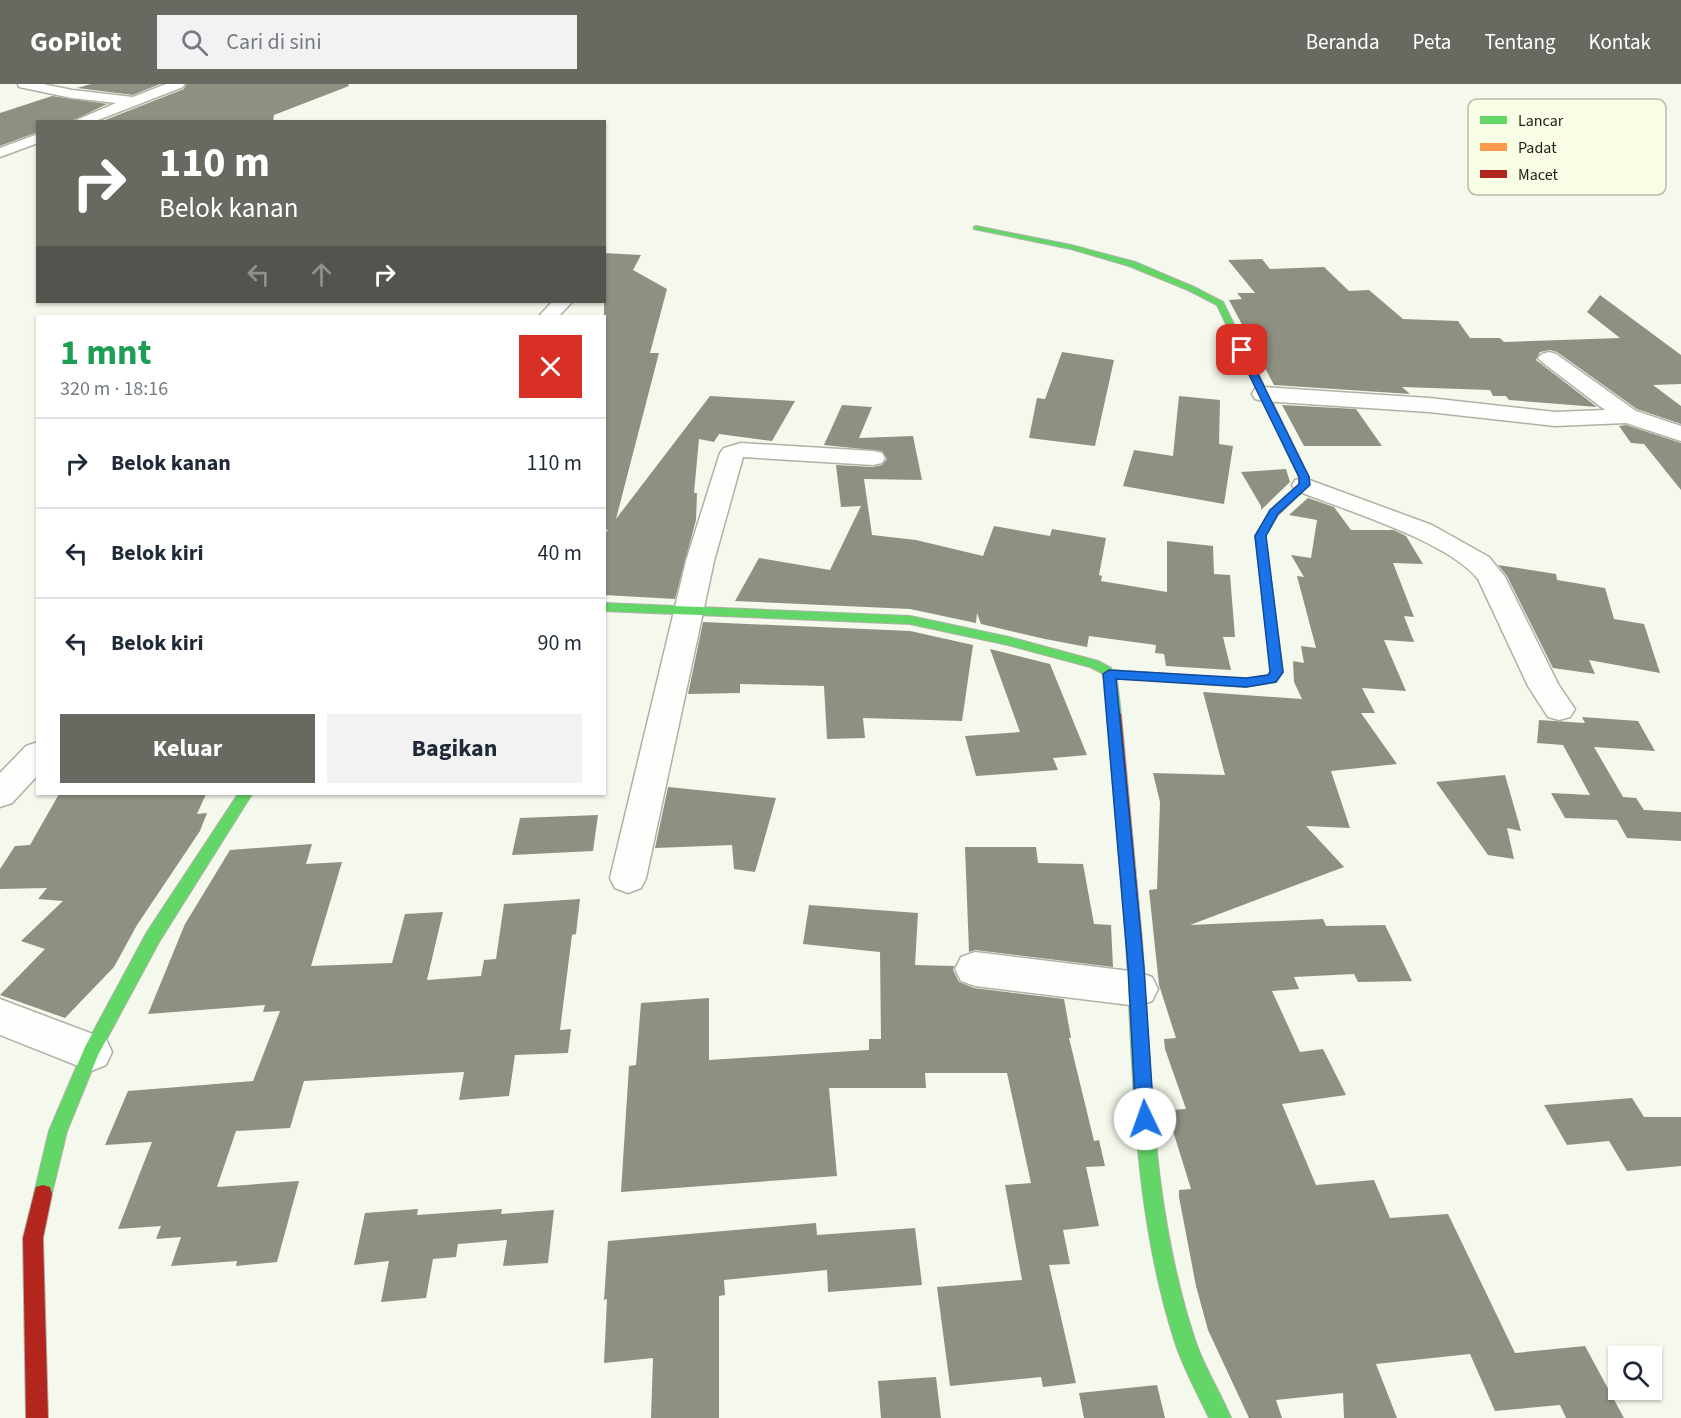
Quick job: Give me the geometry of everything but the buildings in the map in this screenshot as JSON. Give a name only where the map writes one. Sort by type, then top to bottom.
[{"type":"street","points":[[24,84],[43,85],[72,94],[134,100]]},
{"type":"street","points":[[84,120],[178,84]]},
{"type":"street","points":[[0,154],[36,139]]},
{"type":"street","points":[[0,154],[30,159]]},
{"type":"street","points":[[976,228],[1088,250],[1144,267],[1209,296],[1220,304],[1301,471],[1304,485]]},
{"type":"street","points":[[550,315],[560,303]]},
{"type":"street","points":[[1549,358],[1628,416],[1681,434]]},
{"type":"street","points":[[1263,394],[1429,405],[1555,419],[1628,416]]},
{"type":"street","points":[[628,878],[700,561],[734,451],[873,458]]},
{"type":"street","points":[[606,607],[910,620],[1058,654],[1094,664],[1109,674],[1246,683],[1272,679],[1276,672],[1260,536],[1274,513],[1304,485]]},
{"type":"street","points":[[1304,485],[1423,531],[1479,563],[1491,577],[1544,686],[1559,709]]},
{"type":"street","points":[[1109,674],[1138,989],[1151,1185],[1181,1333],[1220,1418]]},
{"type":"street","points":[[0,794],[36,756]]},
{"type":"street","points":[[37,1418],[33,1238],[58,1131],[91,1052],[153,937],[244,795]]},
{"type":"street","points":[[975,969],[1138,989]]},
{"type":"street","points":[[0,1017],[91,1052]]},
{"type":"traffic: fast","points":[[976,228],[1071,247],[1132,264],[1191,288],[1220,304],[1304,477],[1304,485],[1297,492]]},
{"type":"traffic: fast","points":[[606,607],[910,620],[1009,641],[1094,664],[1107,671],[1111,680],[1114,714]]},
{"type":"traffic: fast","points":[[43,1194],[58,1131],[91,1052],[153,937],[244,795]]},
{"type":"traffic: fast","points":[[1134,940],[1147,1141],[1160,1242],[1170,1291],[1184,1339],[1220,1418]]},
{"type":"traffic: slow","points":[[1109,674],[1246,683],[1272,679],[1277,672],[1260,536],[1274,513],[1297,492]]},
{"type":"traffic: jam","points":[[1114,714],[1134,940]]},
{"type":"traffic: jam","points":[[37,1418],[33,1238],[43,1194]]},
{"type":"route","points":[[1145,1119],[1136,967],[1109,674],[1246,683],[1272,679],[1276,672],[1273,629],[1262,566],[1260,536],[1274,513],[1304,485],[1304,477],[1242,350]]}]
